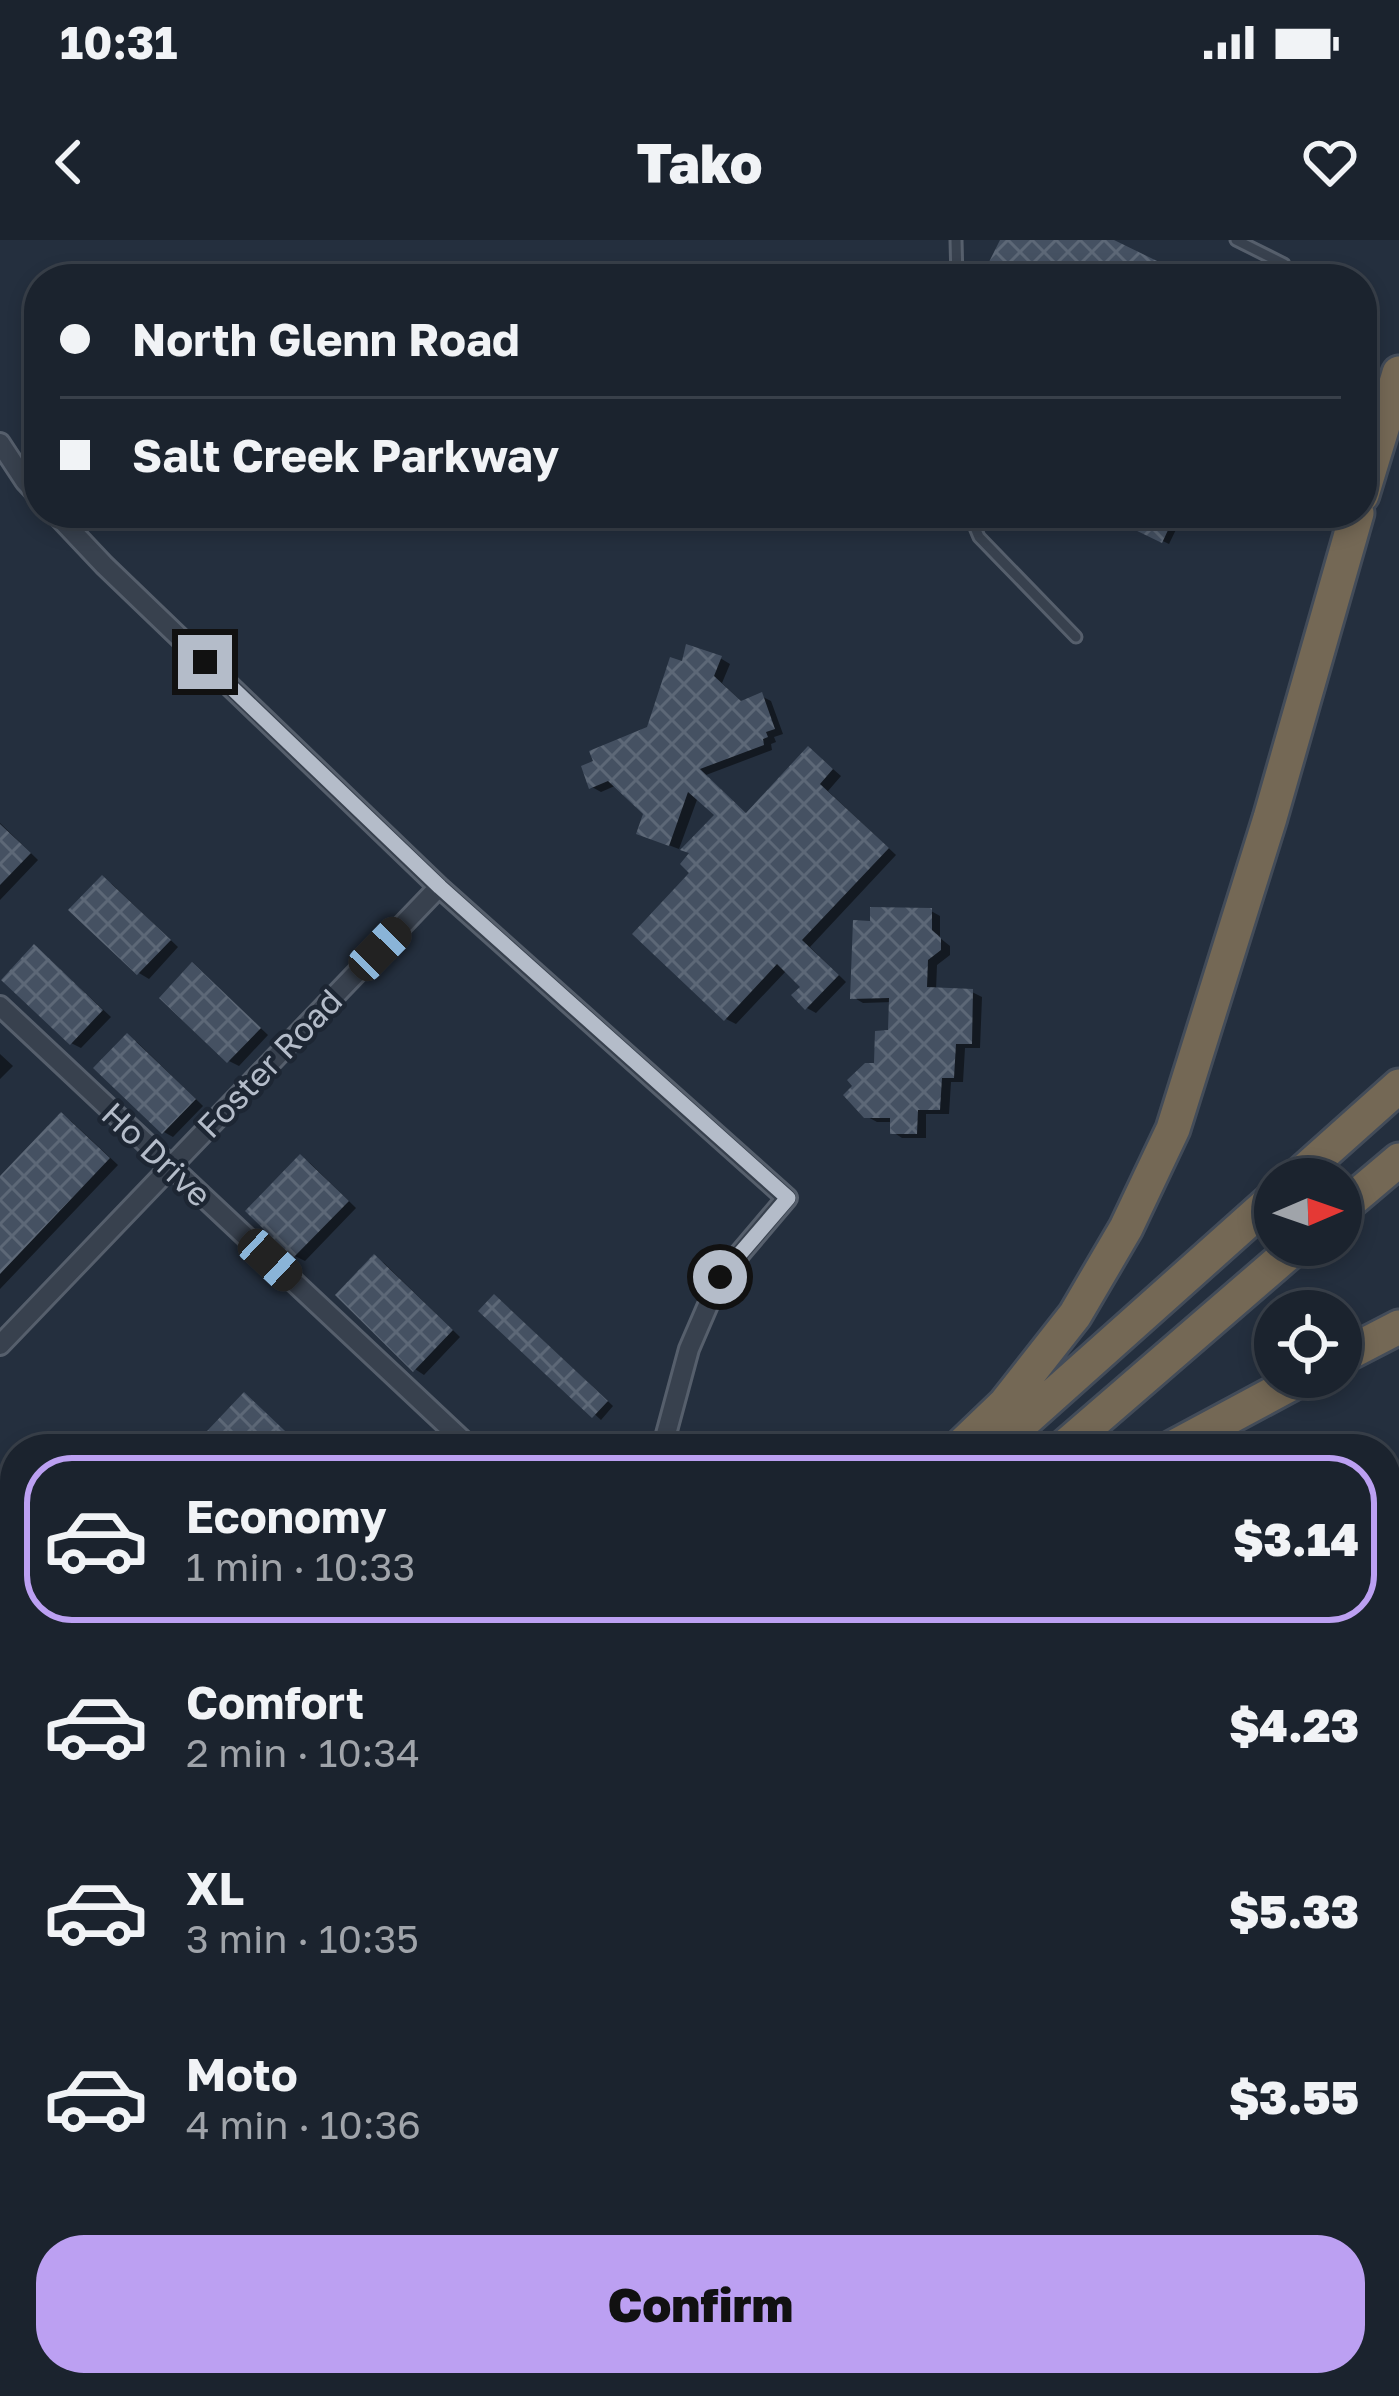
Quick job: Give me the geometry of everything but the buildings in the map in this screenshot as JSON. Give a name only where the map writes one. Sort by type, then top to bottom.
[{"type":"highway","points":[[1377,446],[1399,373]]},
{"type":"highway","points":[[1377,474],[1399,426]]},
{"type":"highway","points":[[974,1434],[1005,1404],[1075,1315],[1126,1228],[1173,1129],[1354,528]]},
{"type":"highway","points":[[1318,1158],[1399,1086]]},
{"type":"highway","points":[[1362,1191],[1399,1160]]},
{"type":"highway","points":[[1010,1434],[1254,1216]]},
{"type":"highway","points":[[1079,1434],[1274,1266]]},
{"type":"highway","points":[[1362,1347],[1399,1328]]},
{"type":"highway","points":[[1199,1434],[1265,1398]]},
{"type":"street","points":[[0,442],[24,479]]},
{"type":"street","points":[[69,528],[440,887],[788,1198],[720,1277],[689,1348],[666,1434]]},
{"type":"street","name":"Foster Road","points":[[0,1345],[440,887]]},
{"type":"street","name":"Ho Drive","points":[[0,1006],[456,1434]]},
{"type":"lane","points":[[1236,240],[1284,264]]},
{"type":"lane","points":[[975,528],[1076,637]]},
{"type":"route","points":[[205,662],[440,887],[788,1198],[720,1277]]}]
